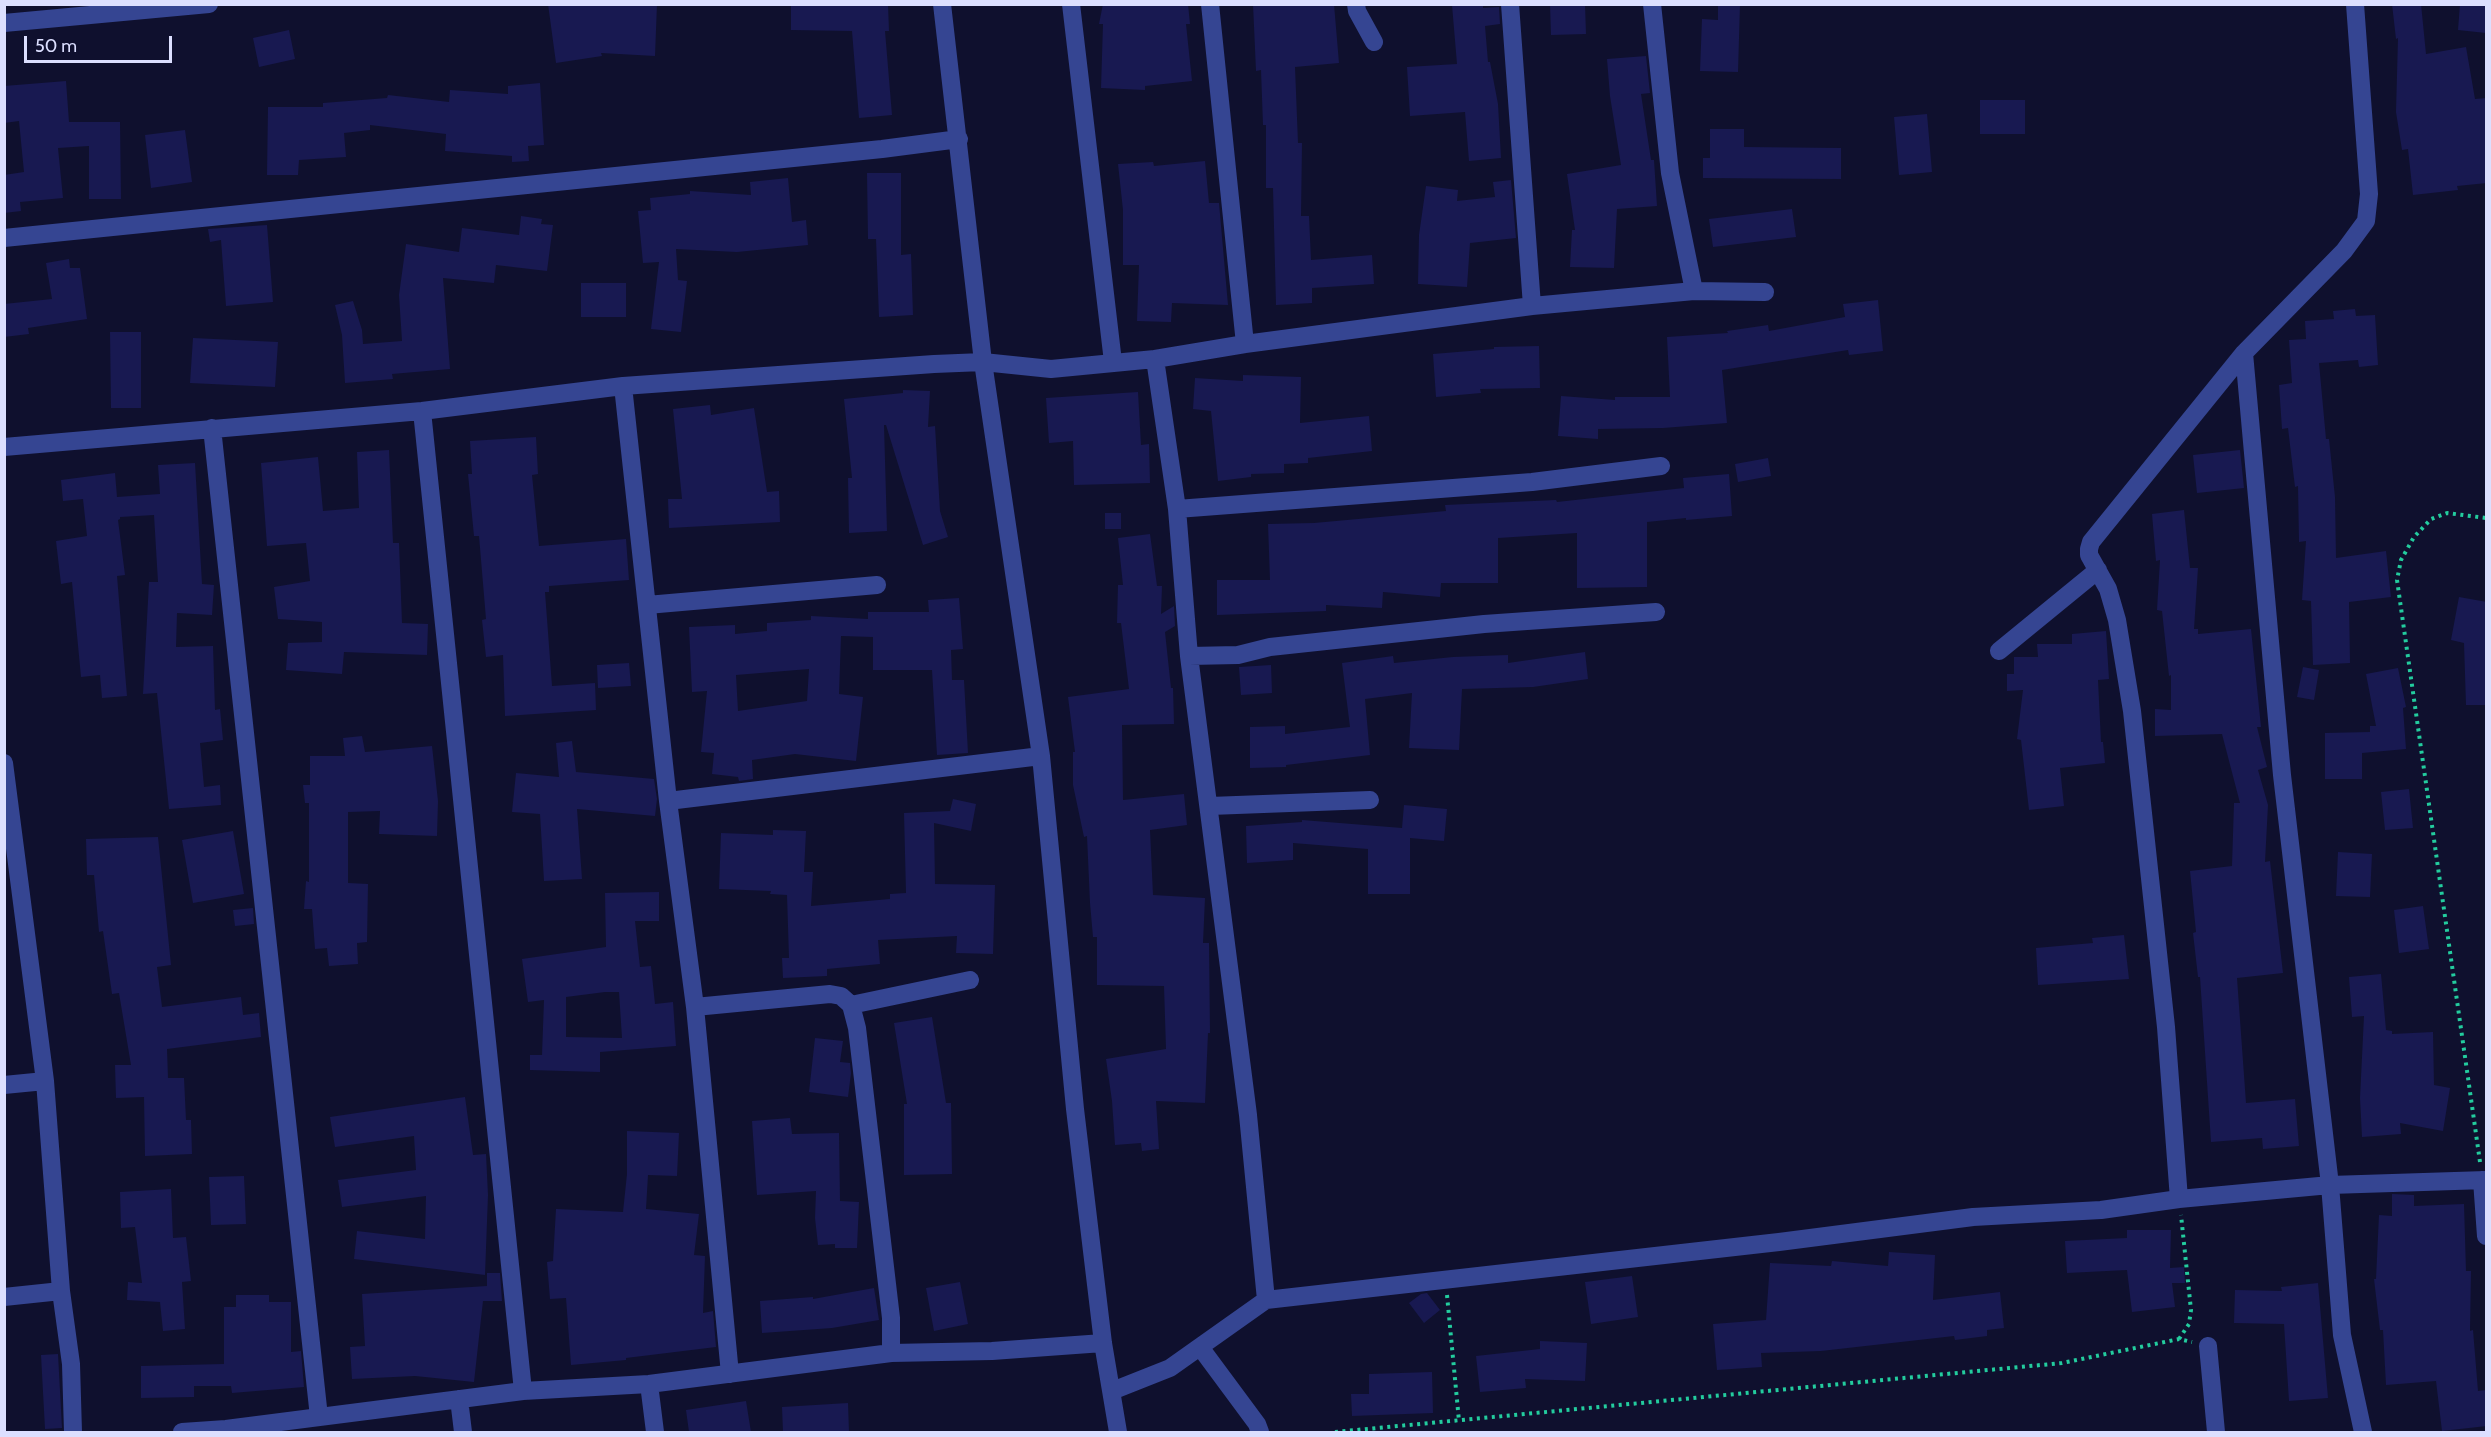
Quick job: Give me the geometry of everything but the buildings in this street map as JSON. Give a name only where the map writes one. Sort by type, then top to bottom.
[{"type":"street","points":[[4,23],[209,4]]},
{"type":"street","points":[[942,4],[983,362],[1041,756],[1076,1109],[1103,1342],[1118,1432]]},
{"type":"street","points":[[1071,4],[1113,362]]},
{"type":"street","points":[[1210,4],[1245,344]]},
{"type":"street","points":[[1356,4],[1357,11],[1374,42]]},
{"type":"street","points":[[1510,4],[1532,306]]},
{"type":"street","points":[[1652,4],[1670,173],[1694,291]]},
{"type":"street","points":[[2179,1199],[2166,1027],[2132,711],[2117,620],[2108,589],[2089,555],[2091,542],[2244,353],[2344,251],[2366,221],[2369,194],[2355,4]]},
{"type":"street","points":[[4,238],[882,149],[959,139]]},
{"type":"street","points":[[4,447],[422,411],[623,386],[983,362],[1051,369],[1155,358],[1532,306],[1694,291],[1765,292]]},
{"type":"street","points":[[2244,353],[2282,775],[2330,1185],[2342,1335],[2363,1432]]},
{"type":"street","points":[[1155,358],[1176,509],[1189,656],[1248,1115],[1266,1300]]},
{"type":"street","points":[[623,386],[668,801],[695,1006],[730,1374]]},
{"type":"street","points":[[422,411],[523,1391]]},
{"type":"street","points":[[212,428],[319,1417]]},
{"type":"street","points":[[1176,509],[1532,482],[1661,466]]},
{"type":"street","points":[[1999,651],[2098,570]]},
{"type":"street","points":[[647,605],[877,585]]},
{"type":"street","points":[[1189,656],[1238,655],[1270,647],[1484,624],[1656,612]]},
{"type":"street","points":[[668,801],[1041,756]]},
{"type":"street","points":[[4,763],[12,879],[45,1081],[61,1291],[71,1364],[73,1432]]},
{"type":"street","points":[[1210,806],[1370,800]]},
{"type":"street","points":[[851,1005],[970,980]]},
{"type":"street","points":[[695,1006],[830,994],[841,996],[851,1005],[857,1028],[889,1306],[891,1353]]},
{"type":"street","points":[[4,1085],[45,1081]]},
{"type":"street","points":[[1112,1391],[1170,1368],[1266,1300],[1779,1242],[1973,1217],[2101,1210],[2179,1199],[2330,1185],[2485,1180],[2487,1236]]},
{"type":"street","points":[[4,1297],[61,1291]]},
{"type":"street","points":[[182,1432],[227,1431],[523,1391],[650,1384],[891,1353],[992,1351],[1103,1342]]},
{"type":"street","points":[[2208,1346],[2216,1432]]},
{"type":"street","points":[[1200,1347],[1257,1424],[1260,1432]]},
{"type":"street","points":[[650,1384],[655,1432]]},
{"type":"street","points":[[459,1399],[463,1432]]},
{"type":"path","points":[[2485,1180],[2397,580],[2401,560],[2414,537],[2431,519],[2447,513],[2487,518]]},
{"type":"path","points":[[1335,1432],[2062,1363],[2179,1339],[2189,1324],[2191,1310],[2179,1199]]},
{"type":"path","points":[[1446,1280],[1459,1421]]}]
